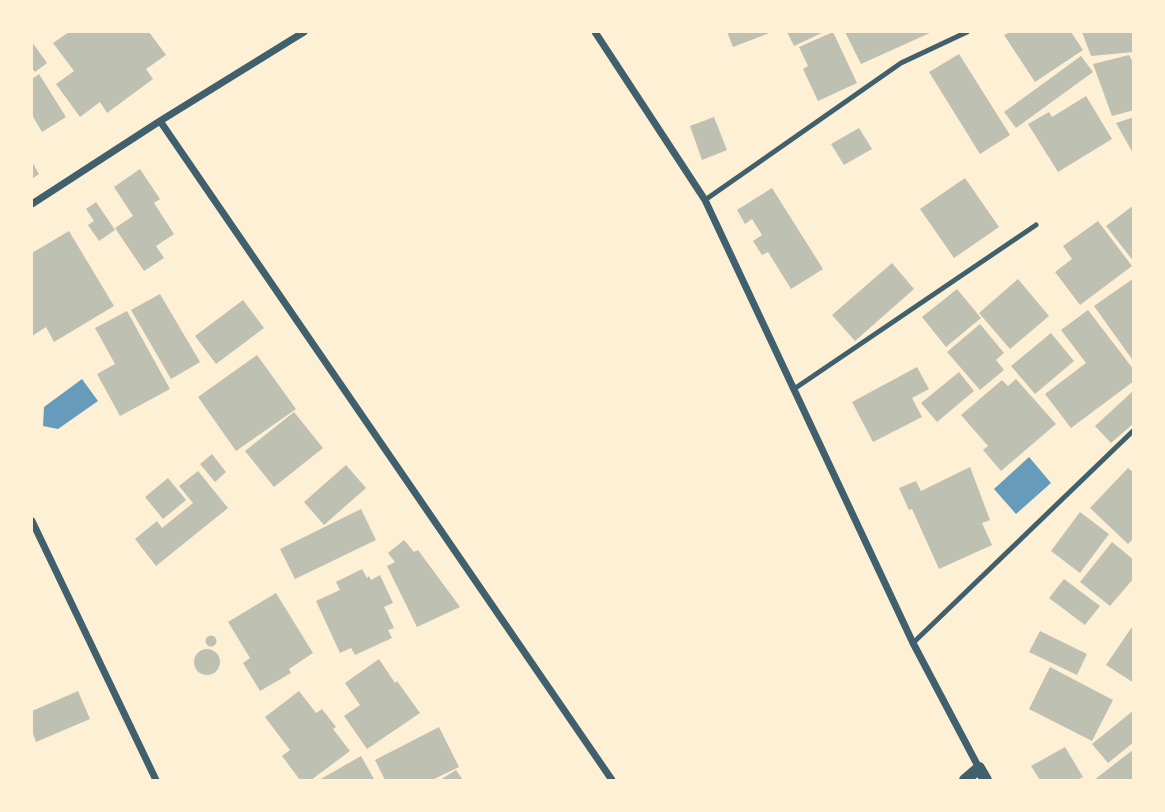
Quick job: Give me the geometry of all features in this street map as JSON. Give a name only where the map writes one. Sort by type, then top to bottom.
[{"type":"street","points":[[32,204],[304,32]]},
{"type":"street","points":[[595,32],[705,200],[913,643],[986,780]]},
{"type":"street","points":[[160,121],[612,780]]},
{"type":"street","points":[[32,522],[156,780]]},
{"type":"street","points":[[965,780],[979,768]]},
{"type":"lane","points":[[705,200],[901,62],[967,32]]},
{"type":"lane","points":[[794,389],[1036,225]]},
{"type":"lane","points":[[913,643],[1133,430]]},
{"type":"water","points":[[82,379],[98,401],[58,429],[43,426],[44,407]]},
{"type":"water","points":[[1029,457],[1051,483],[1016,514],[994,489]]},
{"type":"building","points":[[69,32],[149,32],[166,55],[146,69],[153,79],[107,113],[100,102],[80,117],[56,84],[74,71],[53,43]]},
{"type":"building","points":[[727,32],[772,32],[733,47]]},
{"type":"building","points":[[787,32],[824,32],[794,46]]},
{"type":"building","points":[[833,32],[857,83],[818,101],[803,69],[808,66],[799,47]]},
{"type":"building","points":[[845,32],[932,32],[861,64]]},
{"type":"building","points":[[1010,32],[1071,32],[1083,50],[1035,82],[1004,35]]},
{"type":"building","points":[[1082,32],[1134,32],[1134,52],[1091,56]]},
{"type":"building","points":[[32,42],[47,63],[35,72],[32,68]]},
{"type":"building","points":[[959,54],[1010,135],[980,154],[929,72]]},
{"type":"building","points":[[1129,55],[1134,64],[1134,110],[1112,116],[1093,64]]},
{"type":"building","points":[[1081,56],[1093,72],[1016,128],[1004,112]]},
{"type":"building","points":[[39,74],[66,117],[42,132],[32,115],[32,79]]},
{"type":"building","points":[[1086,96],[1112,139],[1058,172],[1028,124],[1049,112],[1052,117]]},
{"type":"building","points":[[714,117],[727,150],[702,160],[690,126]]},
{"type":"building","points":[[1134,117],[1134,155],[1116,123]]},
{"type":"building","points":[[859,128],[872,149],[844,165],[831,144]]},
{"type":"building","points":[[32,162],[39,174],[32,179]]},
{"type":"building","points":[[140,169],[160,199],[154,203],[174,234],[156,246],[164,258],[144,271],[115,228],[133,216],[114,187]]},
{"type":"building","points":[[965,178],[999,227],[954,258],[920,209]]},
{"type":"building","points":[[772,188],[823,269],[791,289],[768,252],[762,255],[753,241],[762,235],[752,219],[745,224],[737,210]]},
{"type":"building","points":[[96,202],[115,230],[99,241],[88,225],[94,221],[86,209]]},
{"type":"building","points":[[1134,205],[1134,262],[1106,226]]},
{"type":"building","points":[[1098,221],[1132,266],[1080,305],[1055,272],[1072,259],[1063,246]]},
{"type":"building","points":[[69,231],[114,306],[54,342],[46,327],[32,336],[32,253]]},
{"type":"building","points":[[892,263],[914,289],[855,341],[832,315]]},
{"type":"building","points":[[1134,278],[1134,362],[1094,306]]},
{"type":"building","points":[[1018,279],[1049,316],[1010,349],[979,313]]},
{"type":"building","points":[[957,289],[981,318],[946,347],[922,317]]},
{"type":"building","points":[[160,294],[200,362],[171,379],[131,310]]},
{"type":"building","points":[[243,300],[264,328],[216,364],[195,336]]},
{"type":"building","points":[[1088,310],[1134,370],[1134,381],[1071,428],[1045,394],[1086,363],[1061,330]]},
{"type":"building","points":[[127,311],[170,389],[120,416],[97,374],[115,364],[95,328]]},
{"type":"building","points":[[980,324],[1004,353],[996,360],[1004,370],[980,390],[947,352]]},
{"type":"building","points":[[1051,333],[1074,361],[1035,394],[1011,366]]},
{"type":"building","points":[[257,355],[296,409],[236,451],[198,397]]},
{"type":"building","points":[[917,367],[929,389],[912,398],[922,417],[873,442],[852,402]]},
{"type":"building","points":[[959,372],[974,391],[937,422],[921,403]]},
{"type":"building","points":[[1016,379],[1056,424],[1001,471],[983,450],[988,446],[961,415],[1002,380],[1008,386]]},
{"type":"building","points":[[1134,390],[1134,423],[1111,443],[1095,426]]},
{"type":"building","points":[[294,412],[323,448],[274,487],[245,451]]},
{"type":"building","points":[[212,454],[226,472],[215,482],[200,464]]},
{"type":"building","points":[[346,465],[366,488],[324,525],[304,502]]},
{"type":"building","points":[[970,467],[990,520],[982,523],[992,545],[939,569],[912,509],[909,510],[899,488],[916,481],[921,491]]},
{"type":"building","points":[[1128,468],[1134,473],[1134,538],[1128,544],[1090,508]]},
{"type":"building","points":[[198,471],[228,508],[156,566],[135,539],[157,521],[162,528],[193,503],[179,486]]},
{"type":"building","points":[[168,478],[186,500],[163,519],[145,497]]},
{"type":"building","points":[[361,509],[376,540],[295,579],[280,549]]},
{"type":"building","points":[[1080,512],[1109,534],[1080,573],[1051,551]]},
{"type":"building","points":[[404,540],[414,552],[418,550],[460,607],[417,627],[387,566],[395,562],[388,553]]},
{"type":"building","points":[[1112,542],[1134,560],[1134,578],[1110,606],[1080,582]]},
{"type":"building","points":[[362,569],[371,580],[380,575],[393,603],[384,607],[394,628],[388,630],[392,638],[355,655],[351,648],[340,653],[316,601],[340,590],[336,582]]},
{"type":"building","points":[[1064,579],[1100,606],[1085,625],[1049,598]]},
{"type":"building","points":[[276,593],[313,653],[289,669],[291,673],[260,691],[243,663],[250,658],[228,622]]},
{"type":"building","points":[[1134,624],[1134,683],[1106,665]]},
{"type":"building","points":[[1040,631],[1087,654],[1077,675],[1029,652]]},
{"type":"building","points":[[211,635],[217,641],[211,647],[205,641]]},
{"type":"building","points":[[207,649],[216,653],[220,662],[216,671],[207,675],[198,671],[194,662],[198,653]]},
{"type":"building","points":[[379,659],[420,713],[367,749],[344,716],[360,705],[345,683]]},
{"type":"building","points":[[1050,667],[1113,700],[1092,741],[1029,709]]},
{"type":"building","points":[[78,691],[90,719],[36,742],[32,731],[32,711]]},
{"type":"building","points":[[299,691],[316,713],[322,709],[350,751],[311,780],[300,780],[282,756],[290,750],[265,717]]},
{"type":"building","points":[[1134,710],[1134,742],[1108,763],[1092,744]]},
{"type":"building","points":[[439,727],[459,767],[432,780],[385,780],[375,760]]},
{"type":"building","points":[[1065,747],[1083,777],[1077,780],[1040,780],[1031,766]]},
{"type":"building","points":[[1134,749],[1134,780],[1094,780]]},
{"type":"building","points":[[361,756],[374,779],[319,780]]},
{"type":"building","points":[[456,770],[463,780],[440,780]]}]
